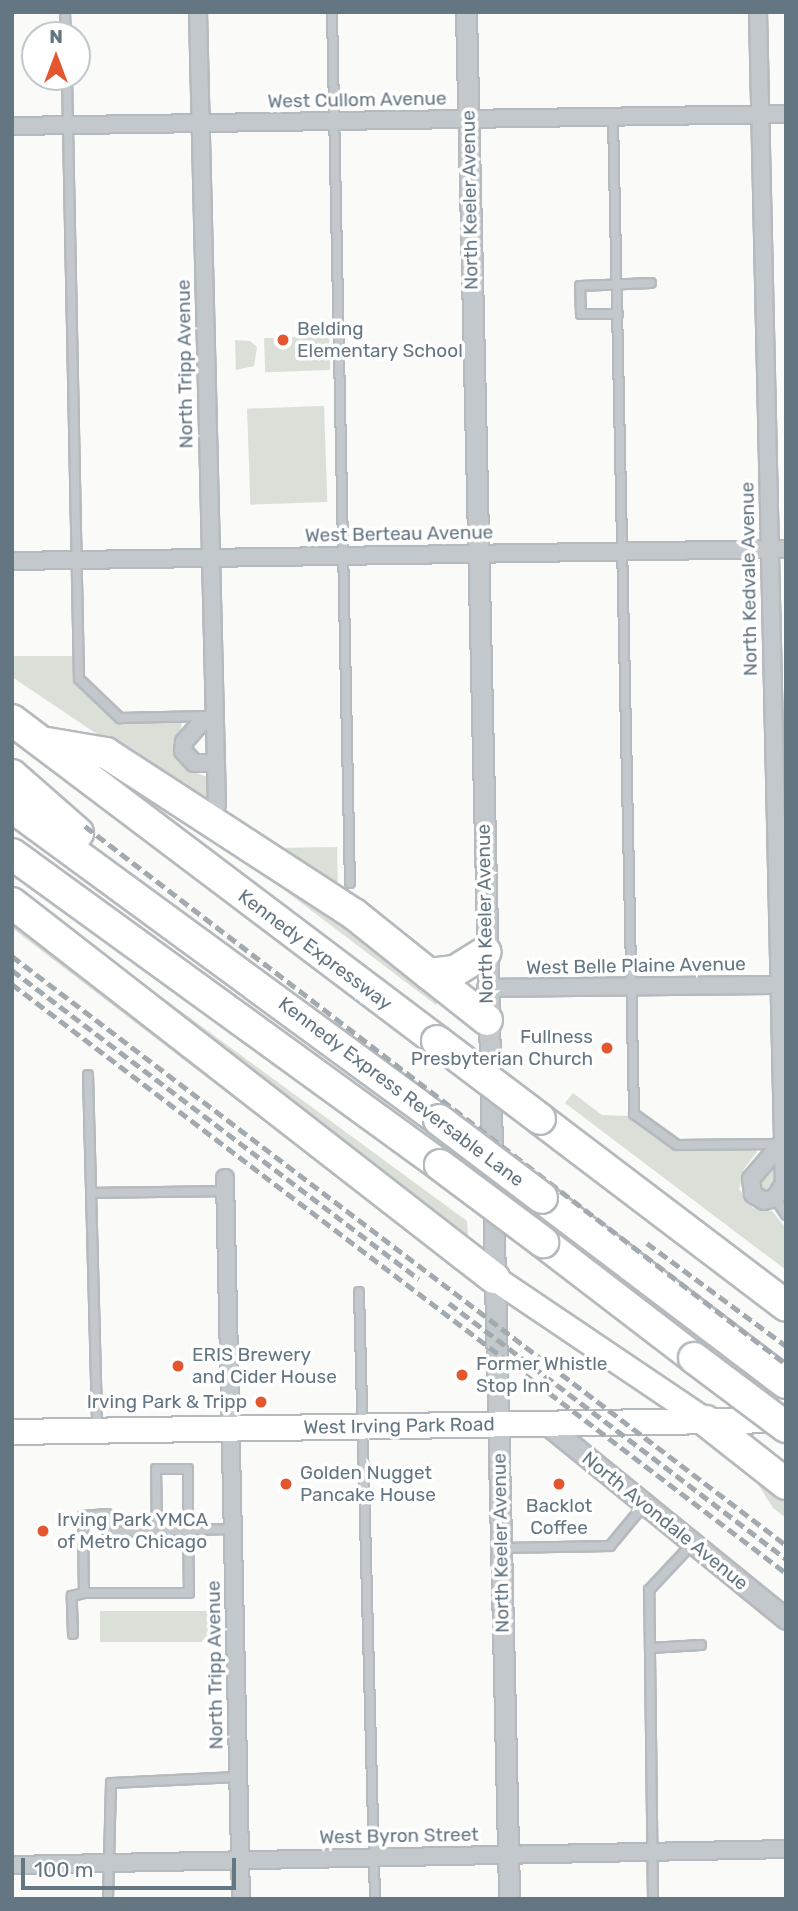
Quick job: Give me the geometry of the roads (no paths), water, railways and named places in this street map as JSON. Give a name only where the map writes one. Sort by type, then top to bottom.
[{"type":"highway","name":"Kennedy Expressway","points":[[12,720],[786,1306]]},
{"type":"highway","points":[[44,743],[106,753],[354,914],[486,1020]]},
{"type":"highway","points":[[12,775],[104,855],[138,896]]},
{"type":"highway","name":"Kennedy Express Reversable Lane","points":[[12,807],[138,896],[786,1383]]},
{"type":"highway","points":[[12,854],[440,1165],[786,1427]]},
{"type":"highway","points":[[12,903],[494,1278]]},
{"type":"highway","points":[[429,974],[455,971],[486,952]]},
{"type":"highway","points":[[706,1421],[786,1484]]},
{"type":"main road","points":[[494,1278],[706,1421]]},
{"type":"main road","name":"West Irving Park Road","points":[[12,1432],[786,1420]]},
{"type":"street","name":"North Tripp Avenue","points":[[198,12],[217,805]]},
{"type":"street","name":"North Keeler Avenue","points":[[466,12],[486,1020],[499,1424],[509,1899]]},
{"type":"street","name":"North Kedvale Avenue","points":[[758,12],[769,549],[780,784],[781,1144],[784,1183],[775,1198]]},
{"type":"street","name":"West Cullom Avenue","points":[[12,126],[786,114]]},
{"type":"street","name":"West Berteau Avenue","points":[[12,561],[786,549]]},
{"type":"street","points":[[214,716],[198,726],[184,741],[183,751],[194,763],[216,762]]},
{"type":"street","name":"West Belle Plaine Avenue","points":[[486,988],[782,986]]},
{"type":"street","points":[[775,1198],[759,1199],[750,1184],[781,1144]]},
{"type":"street","name":"North Tripp Avenue","points":[[226,1185],[241,1899]]},
{"type":"street","name":"North Avondale Avenue","points":[[545,1423],[786,1619]]},
{"type":"street","name":"West Byron Street","points":[[12,1865],[786,1849]]},
{"type":"lane","points":[[332,12],[349,883]]},
{"type":"lane","points":[[67,91],[79,680],[120,718],[214,716]]},
{"type":"lane","points":[[613,117],[634,1114],[677,1144],[781,1144]]},
{"type":"lane","points":[[618,314],[581,314],[580,286],[650,283]]},
{"type":"lane","points":[[88,1075],[97,1431]]},
{"type":"lane","points":[[91,1193],[226,1185]]},
{"type":"lane","points":[[775,1198],[786,1215]]},
{"type":"lane","points":[[359,1292],[375,1899]]},
{"type":"lane","points":[[73,1633],[72,1596],[84,1593],[189,1593],[188,1469],[156,1469],[157,1531]]},
{"type":"lane","points":[[502,1548],[610,1546],[645,1505]]},
{"type":"lane","points":[[84,1593],[83,1516],[107,1514],[107,1532],[234,1529]]},
{"type":"lane","points":[[653,1899],[649,1590],[692,1544]]},
{"type":"lane","points":[[650,1648],[701,1645]]},
{"type":"lane","points":[[108,1899],[111,1783],[238,1777]]},
{"type":"railway","points":[[85,826],[786,1364]]},
{"type":"railway","points":[[12,956],[786,1545]]},
{"type":"railway","points":[[12,970],[419,1279]]},
{"type":"railway","points":[[12,984],[786,1573]]},
{"type":"railway","points":[[647,1243],[786,1346]]},
{"type":"railway","points":[[449,1303],[786,1559]]},
{"type":"place","name":"Belding Elementary School","points":[[283,340]]},
{"type":"place","name":"Fullness Presbyterian Church","points":[[607,1048]]},
{"type":"place","name":"ERIS Brewery and Cider House","points":[[178,1366]]},
{"type":"place","name":"Former Whistle Stop Inn","points":[[462,1375]]},
{"type":"place","name":"Irving Park & Tripp","points":[[261,1402]]},
{"type":"place","name":"Golden Nugget Pancake House","points":[[286,1484]]},
{"type":"place","name":"Backlot Coffee","points":[[559,1484]]},
{"type":"place","name":"Irving Park YMCA of Metro Chicago","points":[[43,1531]]}]
